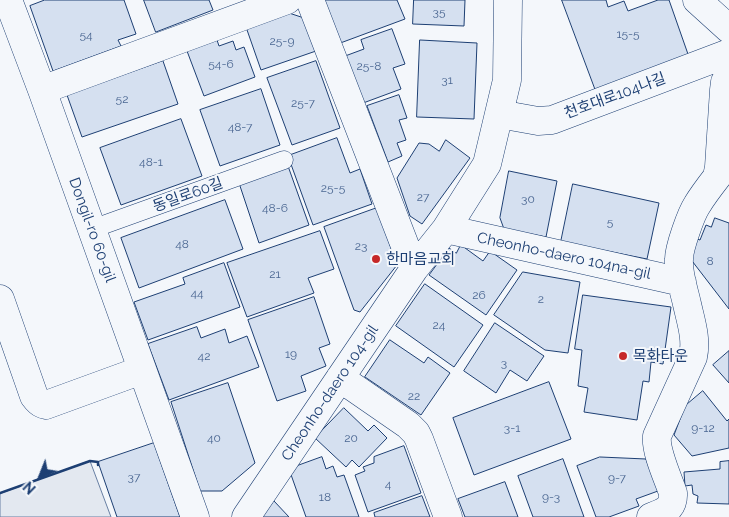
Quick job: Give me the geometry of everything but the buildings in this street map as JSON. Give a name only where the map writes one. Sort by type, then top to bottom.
[{"type":"street","name":"Dongil-ro 60-gil","points":[[8,0],[42,90],[194,517]]},
{"type":"street","points":[[42,90],[287,0]]},
{"type":"street","points":[[310,0],[414,268]]},
{"type":"street","name":"Cheonho-daero 104-gil","points":[[246,517],[414,268],[446,230],[484,172],[507,80],[508,0]]},
{"type":"street","points":[[697,0],[729,29]]},
{"type":"street","name":"천호대로104나길","points":[[499,114],[538,121],[552,120],[729,53]]},
{"type":"street","points":[[651,517],[664,512],[672,503],[673,493],[656,440],[695,347],[682,282],[679,259],[680,251],[696,205],[717,177],[724,90],[725,82],[729,75]]},
{"type":"street","name":"Cheonho-daero 104na-gil","points":[[446,230],[682,282]]},
{"type":"street","points":[[0,299],[34,396],[42,404],[46,405],[142,370]]},
{"type":"street","points":[[340,378],[408,425],[416,433],[448,517]]},
{"type":"lane","name":"동일로60길","points":[[92,229],[284,160]]},
{"type":"shaded area","points":[[90,461],[111,517],[0,517],[0,494]]},
{"type":"wall","points":[[0,493],[90,461],[98,462],[98,465]]},
{"type":"place","name":"한마음교회","points":[[376,259]]},
{"type":"place","name":"목화타운","points":[[623,356]]}]
